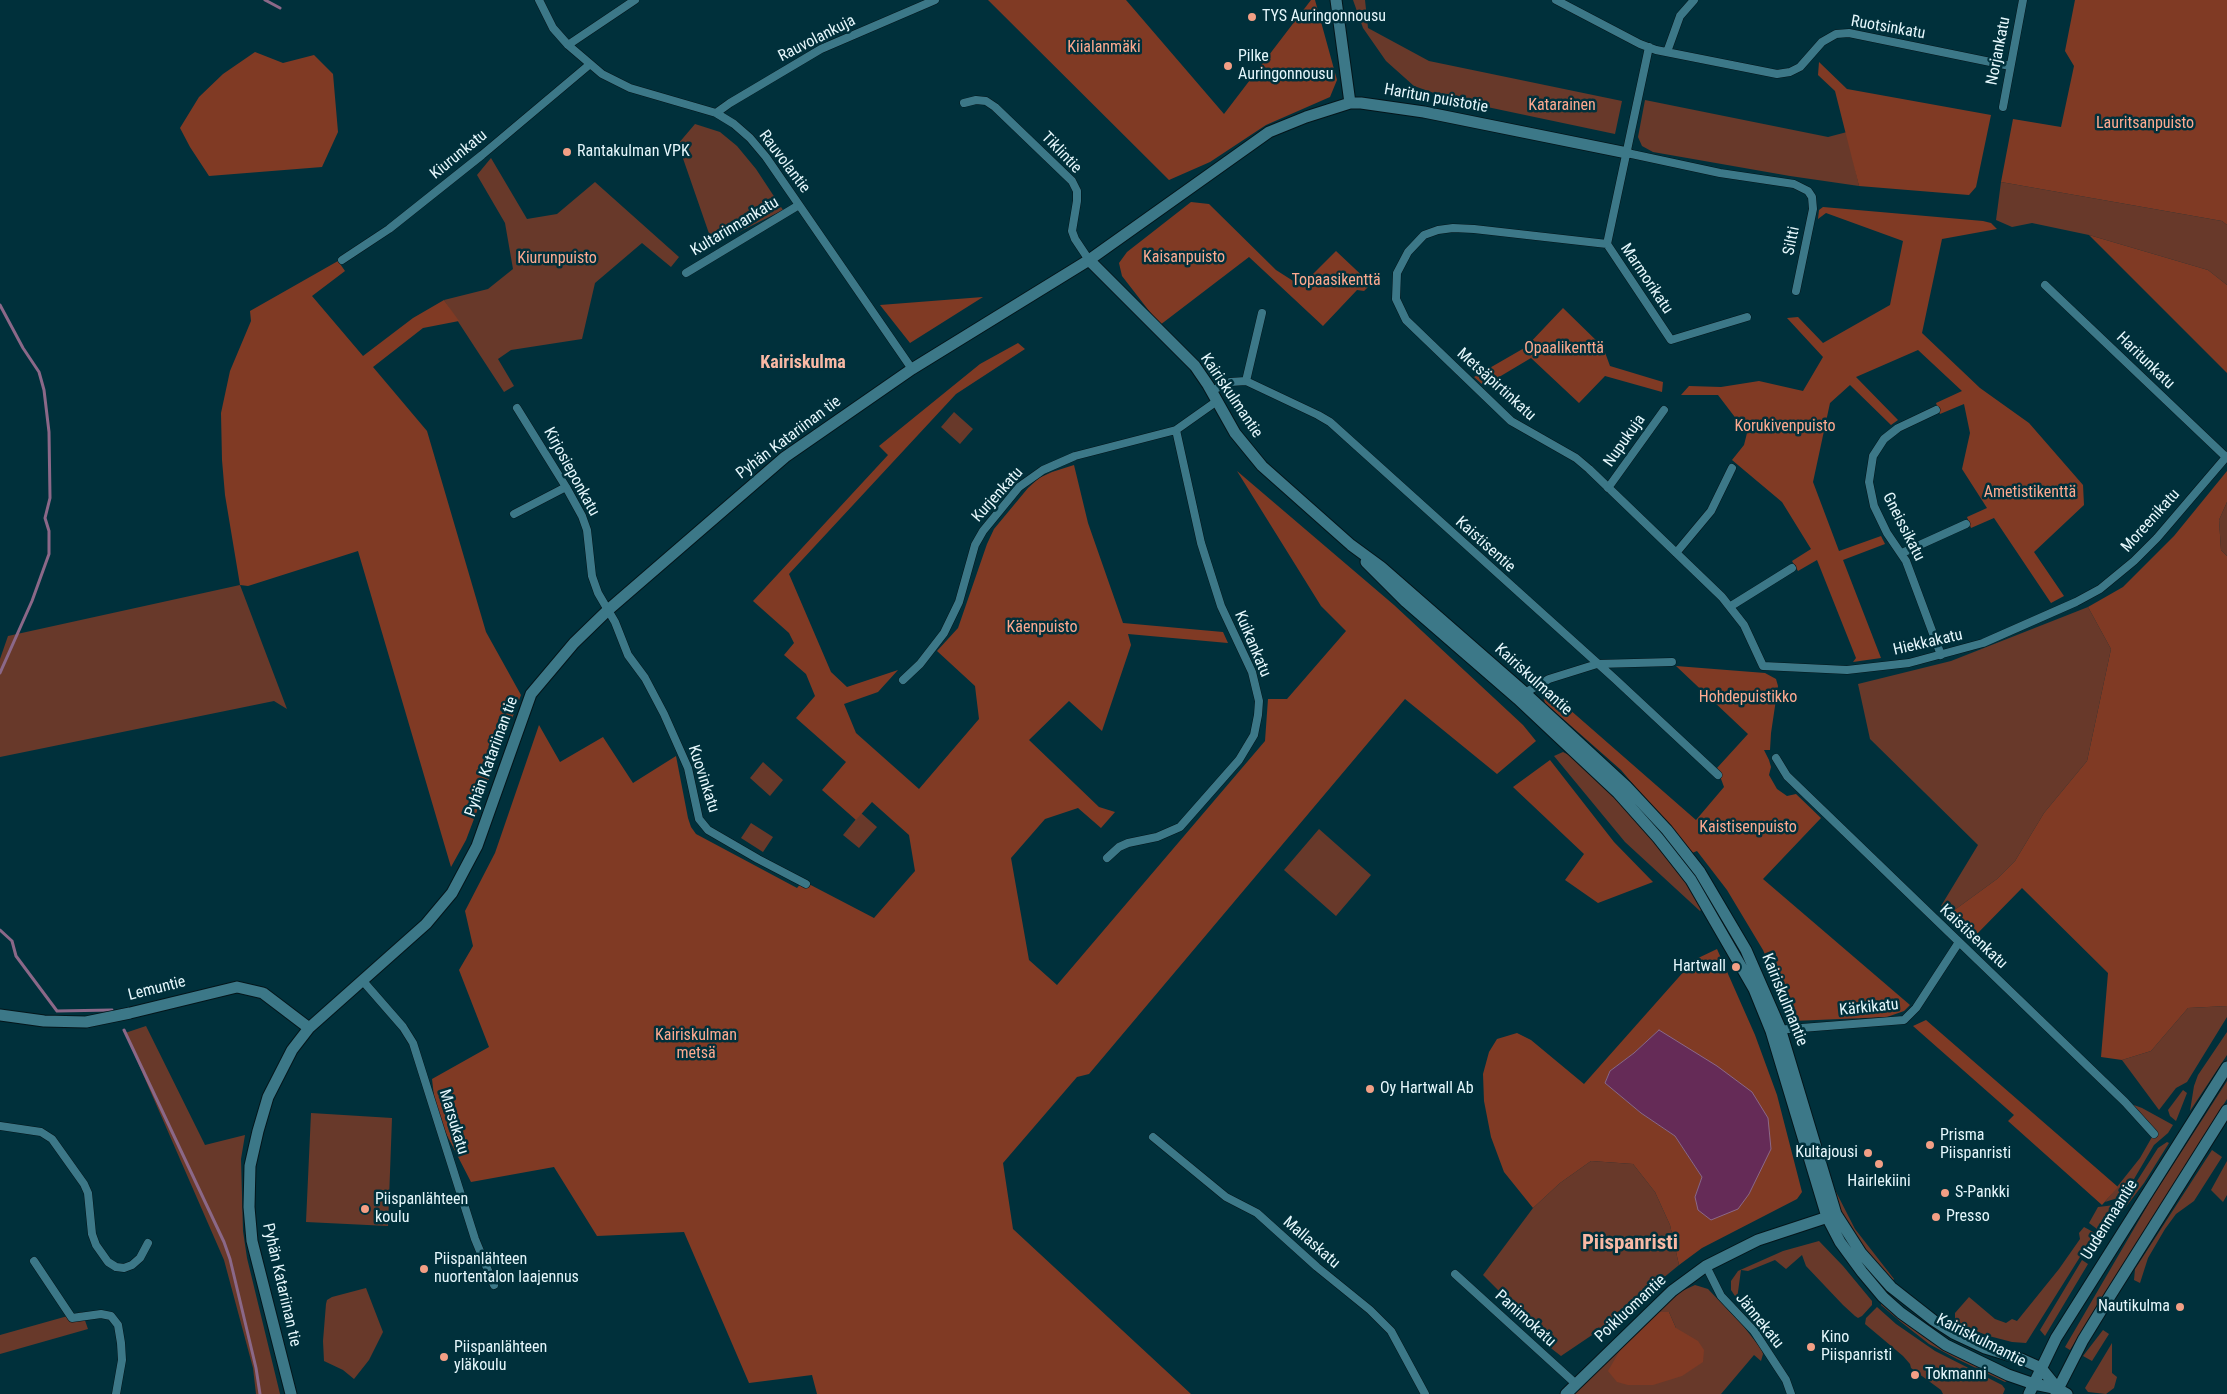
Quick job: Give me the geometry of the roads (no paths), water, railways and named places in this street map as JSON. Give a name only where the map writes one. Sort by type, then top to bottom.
[{"type":"street","name":"Rauvolantie","points":[[539,0],[553,28],[568,45],[590,65],[608,77],[630,88],[716,113],[734,124],[750,138],[766,157],[912,369]]},
{"type":"street","points":[[568,45],[635,0]]},
{"type":"street","name":"Rauvolankuja","points":[[716,113],[820,49],[935,0]]},
{"type":"street","points":[[1336,0],[1350,103]]},
{"type":"street","name":"Ruotsinkatu","points":[[1556,0],[1653,48],[1777,74],[1790,72],[1800,67],[1822,42],[1836,34],[1848,34],[2010,66]]},
{"type":"street","points":[[1668,52],[1680,16],[1694,0]]},
{"type":"street","name":"Norjankatu","points":[[2003,107],[2023,0]]},
{"type":"street","points":[[1627,153],[1653,48]]},
{"type":"street","name":"Kiurunkatu","points":[[342,260],[389,228],[482,155],[590,65]]},
{"type":"street","name":"Tiklintie","points":[[964,103],[976,100],[986,101],[1072,181],[1077,191],[1072,230],[1074,239],[1090,260]]},
{"type":"street","name":"Haritun puistotie","points":[[1090,260],[1269,132],[1306,117],[1350,103],[1424,112],[1720,173],[1794,184],[1804,188],[1812,197]]},
{"type":"street","name":"Marmorikatu","points":[[1627,153],[1607,244],[1671,340],[1747,317]]},
{"type":"street","name":"Siltti","points":[[1796,291],[1813,209],[1812,197]]},
{"type":"street","name":"Kultarinnankatu","points":[[686,273],[799,205]]},
{"type":"street","name":"Metsäpirtinkatu","points":[[1607,244],[1474,229],[1438,230],[1424,235],[1408,252],[1397,273],[1395,291],[1398,307],[1406,320],[1511,421],[1576,458],[1731,606],[1744,624],[1763,666]]},
{"type":"street","name":"Pyhän Katariinan tie","points":[[291,1394],[252,1241],[249,1207],[250,1166],[258,1131],[275,1082],[292,1050],[309,1028],[426,924],[452,893],[477,846],[531,694],[574,644],[608,610],[785,457],[912,369],[1090,260]]},
{"type":"street","name":"Kairiskulmantie","points":[[1090,260],[1195,366],[1235,432],[1262,466],[1351,545],[1405,601],[1521,695],[1618,793],[1658,838],[1691,880],[1776,1030],[1840,1242],[1883,1297],[1901,1313],[1946,1345],[2008,1375],[2031,1389],[2060,1392]]},
{"type":"street","name":"Haritunkatu","points":[[2045,285],[2226,457]]},
{"type":"street","points":[[1214,396],[1230,382],[1246,381],[1262,312]]},
{"type":"street","name":"Kaistisentie","points":[[1246,381],[1330,422],[1718,775]]},
{"type":"street","name":"Kurjenkatu","points":[[903,680],[920,664],[944,634],[959,602],[982,531],[1019,488],[1043,470],[1075,456],[1176,430],[1214,396]]},
{"type":"street","name":"Kirjosieponkatu","points":[[517,408],[566,487],[587,530],[592,576],[598,593],[608,610]]},
{"type":"street","name":"Nupukuja","points":[[1608,488],[1664,410]]},
{"type":"street","name":"Gneissikatu","points":[[1936,410],[1890,434],[1878,447],[1870,464],[1869,482],[1874,506],[1887,533],[1902,553],[1941,655]]},
{"type":"street","name":"Kuikankatu","points":[[1108,858],[1118,847],[1157,837],[1180,827],[1239,760],[1254,735],[1258,715],[1259,700],[1252,672],[1221,606],[1201,543],[1176,430]]},
{"type":"street","name":"Moreenikatu","points":[[2088,596],[2110,581],[2151,544],[2226,457]]},
{"type":"street","points":[[1676,553],[1711,512],[1732,468]]},
{"type":"street","points":[[514,514],[566,487]]},
{"type":"street","points":[[1902,553],[1966,524]]},
{"type":"street","points":[[1731,606],[1792,568]]},
{"type":"street","name":"Hiekkakatu","points":[[1763,666],[1864,669],[1909,663],[1995,638],[2088,596]]},
{"type":"street","name":"Kuovinkatu","points":[[608,610],[628,654],[645,678],[664,714],[688,768],[693,800],[699,819],[708,830],[806,884]]},
{"type":"street","points":[[1521,695],[1549,679],[1596,664],[1672,662]]},
{"type":"street","name":"Kaistisenkatu","points":[[1776,758],[1787,776],[2125,1102],[2154,1134]]},
{"type":"street","name":"Kärkikatu","points":[[1776,1030],[1898,1022],[1904,1020],[1916,1008],[1959,942]]},
{"type":"street","name":"Marsukatu","points":[[362,980],[403,1027],[414,1043],[475,1239],[494,1285]]},
{"type":"street","name":"Lemuntie","points":[[0,1015],[44,1021],[86,1022],[237,987],[263,993],[309,1028]]},
{"type":"street","name":"Uudenmaantie","points":[[2031,1389],[2056,1338],[2227,1067]]},
{"type":"street","points":[[2060,1392],[2083,1340],[2227,1110]]},
{"type":"street","points":[[0,1126],[41,1132],[52,1139],[84,1184],[88,1193],[92,1234],[96,1245],[108,1262],[116,1268],[132,1265],[140,1258],[148,1243]]},
{"type":"street","name":"Mallaskatu","points":[[1153,1137],[1226,1197],[1257,1213],[1317,1267],[1370,1310],[1391,1331],[1425,1394]]},
{"type":"street","name":"Kairiskulmantie","points":[[1832,1215],[1873,1268],[1910,1303],[1953,1333],[1985,1348],[2021,1359],[2041,1368],[2060,1392]]},
{"type":"street","name":"Poikluomantie","points":[[1566,1394],[1672,1291],[1706,1266],[1758,1240],[1832,1215]]},
{"type":"street","points":[[34,1262],[72,1318],[101,1314],[111,1316],[118,1325],[122,1343],[122,1360],[116,1394]]},
{"type":"street","name":"Jännekatu","points":[[1706,1266],[1721,1296],[1754,1331],[1786,1380],[1791,1394]]},
{"type":"street","name":"Panimokatu","points":[[1455,1274],[1576,1384]]},
{"type":"waterway","points":[[265,0],[280,8]]},
{"type":"waterway","points":[[0,305],[23,348],[39,372],[44,390],[49,432],[50,498],[45,518],[49,531],[49,554],[32,601],[0,673]]},
{"type":"waterway","points":[[0,930],[12,941],[16,956],[57,1011],[112,1010]]},
{"type":"waterway","points":[[124,1030],[224,1242],[230,1259],[256,1368],[260,1394]]},
{"type":"place","name":"TYS Auringonnousu","points":[[1252,17]]},
{"type":"place","name":"Pilke Auringonnousu","points":[[1228,66]]},
{"type":"place","name":"Rantakulman VPK","points":[[567,152]]},
{"type":"place","name":"Hartwall","points":[[1736,967]]},
{"type":"place","name":"Oy Hartwall Ab","points":[[1370,1089]]},
{"type":"place","name":"Prisma Piispanristi","points":[[1930,1145]]},
{"type":"place","name":"Kultajousi","points":[[1868,1153]]},
{"type":"place","name":"Hairlekiini","points":[[1879,1164]]},
{"type":"place","name":"S-Pankki","points":[[1945,1193]]},
{"type":"place","name":"Piispanlähteen koulu","points":[[365,1209]]},
{"type":"place","name":"Presso","points":[[1936,1217]]},
{"type":"place","name":"Piispanlähteen nuortentalon laajennus","points":[[424,1269]]},
{"type":"place","name":"Nautikulma","points":[[2180,1307]]},
{"type":"place","name":"Kino Piispanristi","points":[[1811,1347]]},
{"type":"place","name":"Piispanlähteen yläkoulu","points":[[444,1357]]},
{"type":"place","name":"Tokmanni","points":[[1915,1375]]},
{"type":"district","name":"Kairiskulma","points":[[803,363]]},
{"type":"district","name":"Piispanristi","points":[[1630,1244]]},
{"type":"park label","name":"Kiialanmäki","points":[[1104,48]]},
{"type":"park label","name":"Katarainen","points":[[1562,106]]},
{"type":"park label","name":"Lauritsanpuisto","points":[[2145,124]]},
{"type":"park label","name":"Kaisanpuisto","points":[[1184,258]]},
{"type":"park label","name":"Kiurunpuisto","points":[[557,259]]},
{"type":"park label","name":"Topaasikenttä","points":[[1336,281]]},
{"type":"park label","name":"Opaalikenttä","points":[[1564,349]]},
{"type":"park label","name":"Korukivenpuisto","points":[[1785,427]]},
{"type":"park label","name":"Ametistikenttä","points":[[2030,493]]},
{"type":"park label","name":"Käenpuisto","points":[[1042,628]]},
{"type":"park label","name":"Hohdepuistikko","points":[[1748,698]]},
{"type":"park label","name":"Kaistisenpuisto","points":[[1748,828]]},
{"type":"park label","name":"Kairiskulman metsä","points":[[696,1045]]}]
